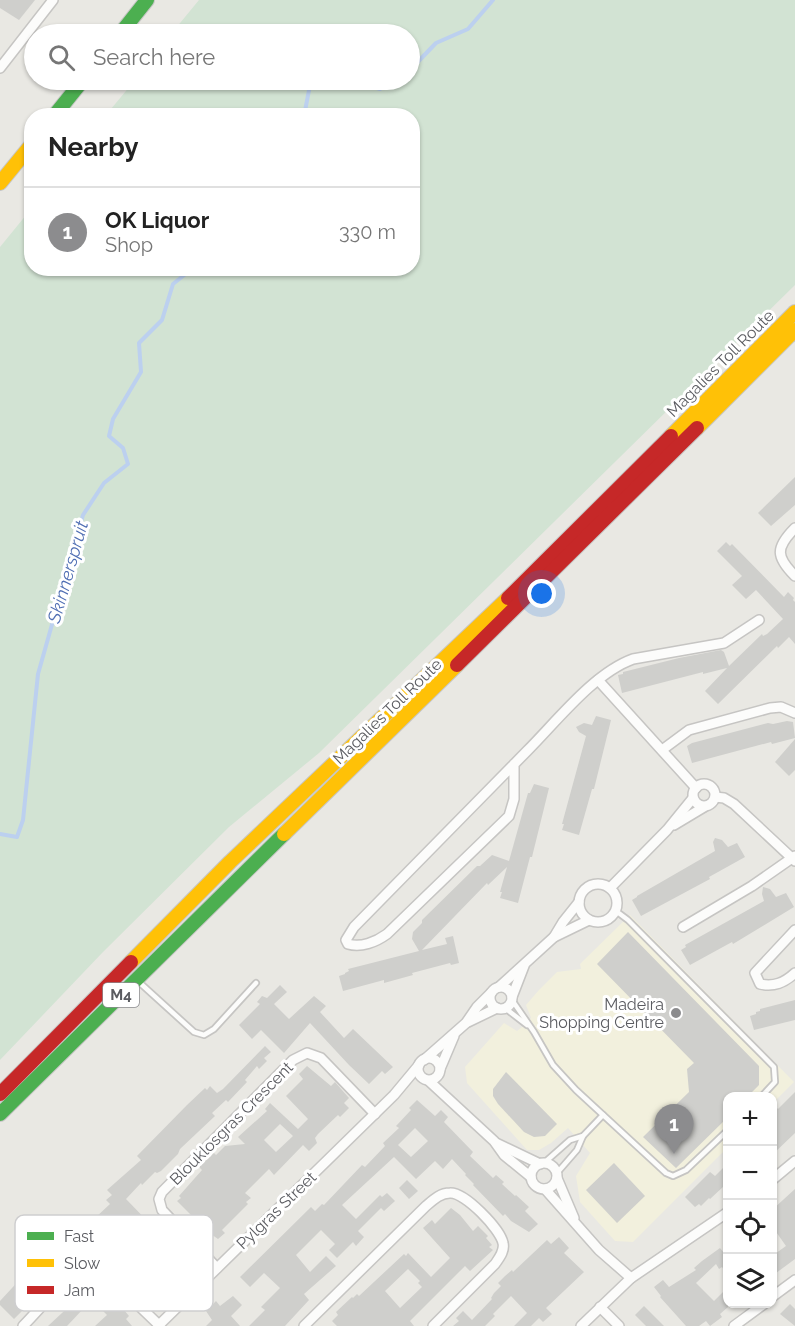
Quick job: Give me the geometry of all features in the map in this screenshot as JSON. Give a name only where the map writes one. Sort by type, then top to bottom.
[{"type":"main road","points":[[128,24],[147,0]]},
{"type":"main road","points":[[60,108],[75,90]]},
{"type":"main road","points":[[0,183],[24,154]]},
{"type":"main road","name":"Magalies Toll Route","points":[[0,1094],[230,862],[557,551],[795,312]]},
{"type":"main road","name":"Magalies Toll Route","points":[[0,1114],[571,554],[795,330]]},
{"type":"street","points":[[34,24],[53,0]]},
{"type":"street","points":[[0,68],[24,37]]},
{"type":"street","points":[[795,528],[785,539],[780,557],[785,567],[795,576]]},
{"type":"street","points":[[514,764],[514,798],[509,816],[387,934],[369,944],[352,946],[348,944],[346,940],[354,927],[514,764],[598,680],[620,664],[633,659],[724,643],[759,620]]},
{"type":"street","points":[[598,680],[696,788]]},
{"type":"street","points":[[662,750],[689,730],[770,708],[781,707],[795,713]]},
{"type":"street","points":[[610,888],[667,830],[693,798],[696,788],[702,784],[709,785],[714,790],[715,797],[710,805],[667,830]]},
{"type":"street","points":[[683,927],[794,859],[734,804],[724,798],[715,797]]},
{"type":"street","points":[[693,798],[697,804],[704,807]]},
{"type":"street","points":[[555,937],[562,922],[579,902],[583,891],[599,884],[610,888],[617,898],[616,911],[602,922],[589,920],[581,913],[579,902]]},
{"type":"street","points":[[525,964],[512,999],[501,1008],[490,1000],[491,993],[555,937],[589,920]]},
{"type":"street","points":[[795,930],[755,974],[760,984],[771,986],[783,982],[795,973]]},
{"type":"street","points":[[499,987],[509,990],[512,999]]},
{"type":"street","name":"Pylgras Street","points":[[213,1272],[394,1095],[422,1062],[466,1023],[491,993]]},
{"type":"street","name":"Pylgras Street","points":[[466,1023],[482,1014],[501,1008]]},
{"type":"street","name":"Pylgras Street","points":[[440,1070],[455,1034]]},
{"type":"street","name":"Blouklosgras Crescent","points":[[167,1215],[162,1210],[159,1199],[162,1192],[293,1060],[307,1053],[321,1058],[375,1114]]},
{"type":"street","points":[[447,1095],[435,1060],[422,1062],[420,1076],[447,1095],[504,1155],[531,1177],[534,1185],[545,1189],[599,1250],[631,1278]]},
{"type":"street","points":[[428,1080],[436,1078],[440,1070]]},
{"type":"street","name":"Pylgras Street","points":[[394,1095],[415,1082],[428,1080]]},
{"type":"street","points":[[494,1142],[542,1164],[552,1166],[575,1223]]},
{"type":"street","points":[[777,1176],[795,1161]]},
{"type":"street","points":[[531,1177],[533,1169],[542,1164]]},
{"type":"street","points":[[545,1189],[553,1185],[557,1176]]},
{"type":"street","points":[[304,1326],[426,1206],[438,1196],[449,1193],[459,1194],[470,1202],[498,1233],[504,1244],[502,1253],[495,1264],[433,1326]]},
{"type":"street","points":[[581,1326],[631,1278],[723,1215]]},
{"type":"street","name":"Blouklosgras Crescent","points":[[213,1264],[217,1268]]},
{"type":"street","points":[[777,1293],[795,1280]]},
{"type":"street","points":[[600,1307],[619,1326]]},
{"type":"street","points":[[741,1324],[759,1308]]},
{"type":"street","points":[[23,1326],[38,1311]]},
{"type":"street","points":[[144,1311],[159,1326]]},
{"type":"street","name":"Pylgras Street","points":[[159,1326],[174,1311]]},
{"type":"lane","points":[[616,911],[628,920],[774,1067],[775,1082],[766,1092]]},
{"type":"lane","points":[[136,979],[194,1032],[204,1035],[214,1029],[256,983]]},
{"type":"lane","points":[[512,999],[553,1065],[666,1173],[673,1176],[686,1170],[723,1135]]},
{"type":"lane","points":[[501,1008],[532,1029]]},
{"type":"lane","points":[[557,1176],[577,1150],[582,1136],[603,1115]]},
{"type":"lane","points":[[542,1164],[570,1140],[582,1136]]},
{"type":"shaded area","name":"Madeira Shopping Centre","points":[[630,915],[794,1082],[777,1099],[777,1092],[723,1092],[723,1152],[633,1242],[615,1241],[580,1202],[576,1176],[590,1153],[568,1128],[539,1150],[527,1150],[467,1083],[465,1067],[504,1023],[517,1031],[531,1018],[526,1005],[539,990],[557,972],[581,969],[580,964]]},
{"type":"green space","points":[[199,0],[795,0],[795,285],[319,753],[229,827],[103,952],[0,1060],[0,247],[24,218],[24,276],[420,276],[420,108],[112,108],[127,90],[420,90],[420,24],[179,24]]},
{"type":"building","points":[[0,0],[35,0],[19,20],[0,8]]},
{"type":"building","points":[[795,477],[795,505],[771,526],[758,513]]},
{"type":"building","points":[[726,542],[730,546],[732,544],[784,597],[788,592],[794,598],[795,644],[789,637],[778,648],[777,646],[718,704],[705,691],[727,668],[622,693],[618,675],[623,672],[721,650],[729,666],[762,634],[763,636],[767,634],[783,619],[756,590],[746,599],[732,585],[742,576],[717,551]]},
{"type":"building","points":[[596,716],[611,720],[594,789],[592,789],[579,835],[562,830],[564,824],[562,824],[586,736],[576,727],[584,723],[592,725]]},
{"type":"building","points":[[793,722],[795,738],[692,763],[687,746],[692,743],[768,723]]},
{"type":"building","points":[[795,739],[795,770],[789,776],[775,762]]},
{"type":"building","points":[[534,784],[549,788],[518,903],[500,898],[507,867],[488,885],[487,883],[422,950],[447,944],[445,938],[453,936],[459,963],[451,965],[450,963],[384,983],[384,980],[343,991],[339,976],[349,971],[348,969],[419,951],[412,939],[413,932],[422,920],[477,866],[492,855],[509,861],[528,793]]},
{"type":"building","points":[[715,838],[722,840],[728,847],[737,843],[745,857],[709,877],[710,879],[641,916],[632,900],[715,851],[713,842]]},
{"type":"building","points":[[763,887],[770,889],[776,897],[786,893],[794,907],[733,944],[732,942],[690,965],[681,950],[686,947],[685,945],[764,901]]},
{"type":"building","name":"Madeira Shopping Centre","points":[[628,932],[759,1066],[759,1085],[752,1092],[723,1092],[723,1122],[676,1168],[643,1137],[689,1092],[687,1069],[694,1063],[597,964]]},
{"type":"building","points":[[280,985],[287,992],[274,1004],[289,1019],[314,996],[326,1006],[320,1012],[344,1038],[353,1029],[393,1067],[385,1074],[382,1071],[369,1084],[310,1023],[284,1053],[261,1030],[252,1039],[239,1025],[260,1004],[257,1002],[262,996],[267,998]]},
{"type":"building","points":[[795,1000],[795,1020],[754,1030],[750,1016],[756,1014],[760,1009]]},
{"type":"building","points":[[265,1046],[271,1052],[264,1058],[267,1061],[259,1069],[257,1066],[245,1080],[247,1082],[228,1102],[226,1100],[212,1113],[215,1116],[180,1149],[178,1154],[161,1171],[155,1172],[142,1185],[141,1183],[126,1199],[142,1215],[98,1215],[110,1204],[106,1200],[112,1195],[107,1190],[141,1160],[137,1156],[187,1105],[205,1088],[207,1090],[210,1086],[217,1093]]},
{"type":"building","points":[[307,1066],[331,1086],[335,1082],[349,1098],[344,1103],[349,1108],[318,1134],[315,1138],[317,1143],[309,1151],[303,1145],[274,1175],[269,1169],[245,1193],[251,1198],[246,1202],[248,1204],[222,1230],[225,1233],[218,1239],[213,1236],[213,1215],[191,1215],[177,1201],[181,1198],[179,1196],[202,1170],[199,1167],[214,1153],[216,1155],[225,1146],[245,1144],[238,1137],[267,1111],[265,1109],[270,1103],[298,1129],[308,1119],[286,1096],[303,1079],[299,1074]],"holes":[[[280,1124],[293,1136],[276,1152],[264,1140]]]},
{"type":"building","points":[[506,1072],[557,1124],[545,1136],[534,1137],[524,1132],[493,1096],[493,1089]]},
{"type":"building","points":[[795,1092],[795,1133],[777,1150],[777,1108]]},
{"type":"building","points":[[417,1100],[435,1116],[441,1110],[448,1117],[444,1122],[473,1152],[470,1156],[493,1178],[496,1175],[504,1182],[502,1184],[529,1207],[525,1211],[538,1224],[529,1232],[511,1221],[505,1214],[503,1216],[452,1159],[443,1169],[435,1161],[416,1179],[394,1157],[342,1205],[356,1219],[380,1195],[382,1197],[387,1193],[395,1201],[384,1211],[381,1208],[358,1231],[364,1237],[356,1246],[353,1242],[337,1258],[329,1250],[335,1244],[321,1230],[296,1255],[310,1272],[326,1256],[336,1266],[304,1294],[309,1300],[285,1326],[249,1326],[265,1310],[261,1307],[280,1288],[264,1273],[250,1287],[240,1277],[311,1207],[315,1211],[322,1204],[324,1205],[362,1165],[365,1167],[385,1146],[383,1143],[399,1128],[396,1126],[411,1110],[409,1108]],"holes":[[[415,1128],[428,1141],[411,1157],[398,1145]]]},
{"type":"building","points":[[614,1163],[645,1196],[617,1223],[586,1190]]},
{"type":"building","points":[[723,1168],[723,1187],[701,1206],[699,1204],[695,1207],[685,1197],[710,1172],[715,1176]]},
{"type":"building","points":[[407,1180],[418,1191],[409,1199],[399,1188]]},
{"type":"building","points":[[795,1189],[795,1259],[777,1272],[777,1252],[786,1246],[777,1233],[777,1205]]},
{"type":"building","points":[[451,1208],[473,1231],[478,1226],[488,1236],[486,1238],[492,1245],[489,1247],[493,1250],[470,1271],[465,1266],[410,1321],[414,1326],[337,1326],[332,1321],[338,1315],[336,1312],[352,1297],[357,1294],[359,1296],[404,1254],[406,1256],[408,1253],[431,1277],[450,1258],[423,1228],[432,1220],[435,1224]],"holes":[[[408,1269],[420,1281],[418,1283],[422,1287],[400,1308],[385,1291]]]},
{"type":"building","points":[[559,1237],[569,1248],[564,1253],[584,1272],[546,1308],[552,1314],[543,1322],[539,1318],[531,1326],[514,1326],[527,1313],[511,1296],[493,1314],[495,1316],[485,1326],[453,1326],[459,1321],[456,1318],[463,1311],[472,1320],[492,1299],[501,1286],[498,1283],[505,1276],[512,1270],[513,1272],[547,1240],[551,1244]]},
{"type":"building","points":[[720,1248],[723,1252],[723,1268],[719,1269],[716,1264],[696,1283],[714,1301],[723,1292],[723,1308],[727,1308],[720,1314],[722,1317],[710,1326],[706,1321],[699,1326],[686,1326],[654,1287],[663,1280],[669,1287],[696,1270],[694,1268]]},
{"type":"building","points":[[15,1285],[15,1311],[22,1311],[14,1319],[0,1305],[0,1301]]},
{"type":"building","points":[[233,1296],[242,1305],[231,1316],[240,1326],[206,1326],[212,1320],[206,1311],[213,1311],[213,1304],[216,1301],[220,1306]]},
{"type":"building","points":[[790,1304],[795,1309],[795,1326],[780,1314]]},
{"type":"building","points":[[644,1306],[664,1326],[646,1326],[635,1315]]},
{"type":"building","points":[[64,1311],[81,1311],[67,1326],[48,1326]]},
{"type":"building","points":[[103,1311],[125,1311],[129,1316],[126,1319],[132,1326],[95,1326],[107,1315]]},
{"type":"waterway","name":"Skinnerspruit","points":[[420,60],[436,43],[468,29],[493,0]]},
{"type":"waterway","name":"Skinnerspruit","points":[[306,108],[309,90]]},
{"type":"waterway","name":"Skinnerspruit","points":[[0,834],[17,837],[23,820],[38,674],[83,515],[104,483],[128,464],[123,448],[109,436],[113,419],[141,372],[139,343],[162,320],[173,284],[183,276]]},
{"type":"traffic: fast","points":[[128,24],[147,0]]},
{"type":"traffic: fast","points":[[60,108],[75,90]]},
{"type":"traffic: fast","points":[[0,1114],[284,834]]},
{"type":"traffic: slow","points":[[0,183],[24,154]]},
{"type":"traffic: slow","points":[[671,436],[795,312]]},
{"type":"traffic: slow","points":[[697,428],[795,330]]},
{"type":"traffic: slow","points":[[131,962],[230,862],[508,598]]},
{"type":"traffic: slow","points":[[284,834],[457,665]]},
{"type":"traffic: jam","points":[[457,665],[697,428]]},
{"type":"traffic: jam","points":[[508,598],[671,436]]},
{"type":"traffic: jam","points":[[0,1094],[131,962]]},
{"type":"place","name":"Madeira Shopping Centre","points":[[676,1013]]},
{"type":"place","name":"OK Liquor","points":[[674,1154]]}]
